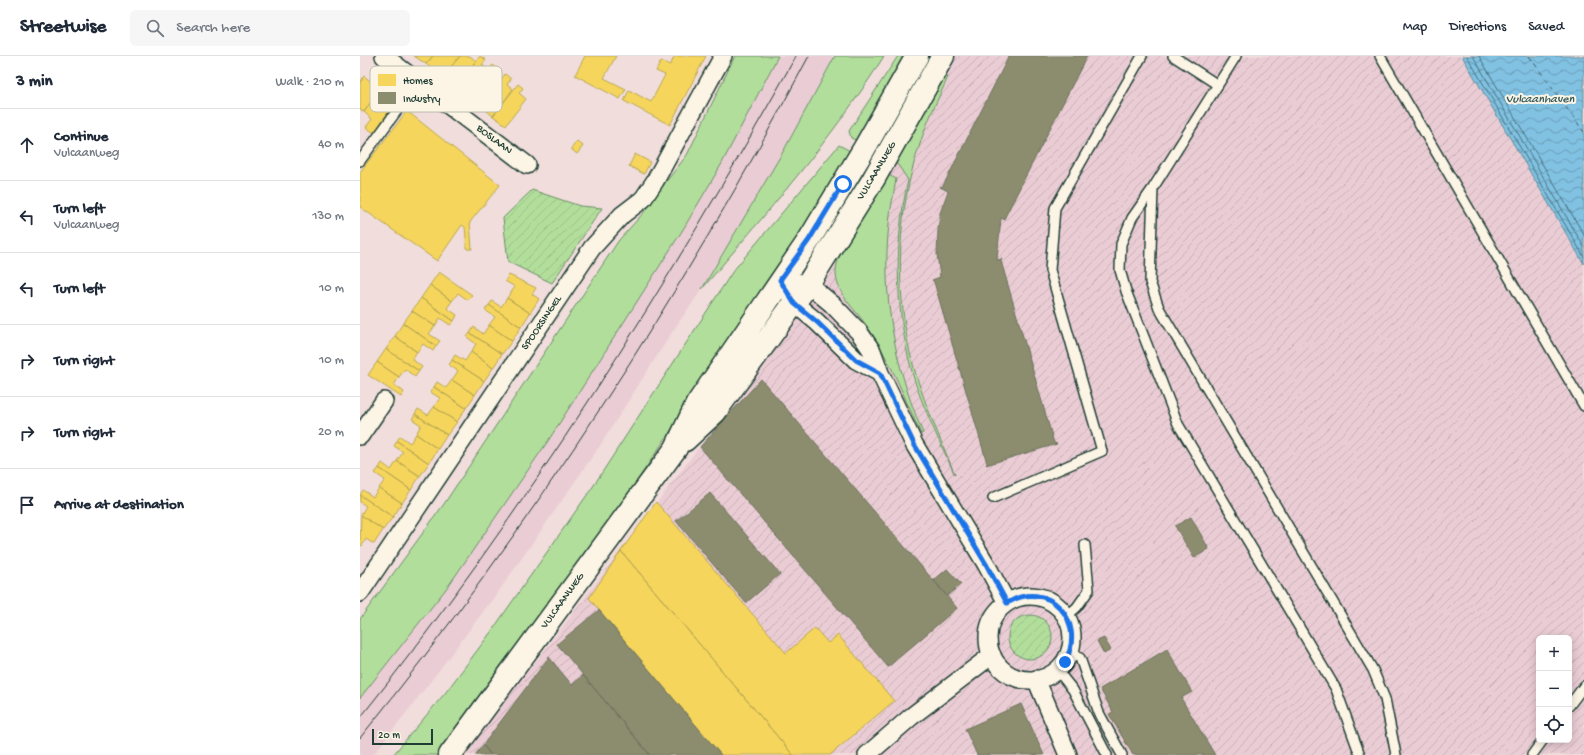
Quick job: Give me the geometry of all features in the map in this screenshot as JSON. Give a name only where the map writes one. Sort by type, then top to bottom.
[{"type":"main road","name":"VULCAANWEG","points":[[450,755],[676,448],[697,404],[780,280],[809,240],[917,56]]},
{"type":"main road","name":"VULCAANWEG","points":[[676,448],[715,412],[808,284],[873,180],[943,56]]},
{"type":"street","name":"BOSLAAN","points":[[384,56],[397,66]]},
{"type":"street","name":"SPOORSINGEL","points":[[360,593],[366,573],[592,248],[622,215],[643,200],[723,56]]},
{"type":"street","name":"BOSLAAN","points":[[457,112],[527,165]]},
{"type":"street","points":[[780,280],[808,284],[832,304],[859,332],[872,351],[880,373],[914,444],[986,564],[1007,603]]},
{"type":"street","points":[[780,280],[794,303],[817,322],[856,360],[880,373]]},
{"type":"street","points":[[360,436],[384,401]]},
{"type":"street","points":[[1031,596],[1045,598],[1058,606],[1067,616],[1072,628],[1073,641],[1070,653],[1057,670],[1051,675],[1036,679],[1023,679],[1010,675],[1000,667],[992,655],[988,637],[989,627],[993,618],[1007,603],[1017,598],[1031,596]]},
{"type":"street","points":[[867,755],[912,716],[992,655]]},
{"type":"street","points":[[1036,679],[1068,755]]},
{"type":"lane","points":[[993,498],[1102,451],[1050,270],[1055,208],[1142,56]]},
{"type":"lane","points":[[1173,56],[1218,85]]},
{"type":"lane","points":[[1236,56],[1153,188],[1132,218],[1121,244],[1120,270],[1126,291],[1178,424],[1336,689],[1360,755]]},
{"type":"lane","points":[[1380,56],[1584,406]]},
{"type":"lane","points":[[360,160],[396,112]]},
{"type":"lane","points":[[1153,188],[1150,282],[1159,308],[1373,670],[1385,699],[1396,755]]},
{"type":"lane","points":[[1067,616],[1077,607],[1089,590],[1085,545]]},
{"type":"lane","points":[[1070,653],[1080,658],[1099,713],[1122,755]]},
{"type":"lane","points":[[1057,670],[1073,690],[1107,755]]},
{"type":"lane","points":[[1572,702],[1584,686]]},
{"type":"lane","points":[[1532,755],[1541,743]]},
{"type":"shaded area","points":[[778,56],[835,56],[784,150],[702,289],[672,332],[601,444],[501,588],[424,690],[373,755],[360,755],[360,698],[449,585],[548,441],[682,231],[721,165]]},
{"type":"shaded area","points":[[949,56],[1584,56],[1584,755],[460,755],[545,650],[828,278]]},
{"type":"green space","points":[[735,56],[778,56],[721,165],[682,231],[548,441],[449,585],[360,698],[360,619],[444,504],[619,240],[646,210],[687,155]]},
{"type":"green space","points":[[835,56],[884,56],[864,87],[820,147],[702,289],[784,150]]},
{"type":"green space","points":[[898,56],[909,56],[858,141],[851,138],[849,131]]},
{"type":"green space","points":[[944,75],[948,77],[923,135],[912,169],[903,221],[901,274],[905,327],[914,369],[930,415],[955,475],[929,419],[916,385],[909,360],[900,309],[898,283],[900,231],[908,180],[898,165],[892,161]]},
{"type":"green space","points":[[839,145],[852,152],[737,332],[557,600],[442,755],[393,755],[446,692],[491,632],[592,488],[733,271]]},
{"type":"green space","points":[[885,173],[896,179],[887,251],[887,277],[892,331],[905,383],[923,433],[921,434],[896,378],[875,338],[846,300],[837,279],[836,270],[843,248],[856,221]]},
{"type":"green space","points":[[532,190],[580,206],[602,208],[552,283],[508,262],[503,218]]},
{"type":"green space","points":[[1026,615],[1034,615],[1046,621],[1052,633],[1052,641],[1046,653],[1034,659],[1026,659],[1014,653],[1008,641],[1008,633],[1014,621]]},
{"type":"water","name":"Vulcaanhaven","points":[[1462,56],[1584,56],[1584,264]]},
{"type":"building: Homes","points":[[414,56],[433,56],[426,64]]},
{"type":"building: Homes","points":[[433,56],[460,56],[451,66],[428,66],[426,64]]},
{"type":"building: Homes","points":[[460,56],[470,56],[476,61],[472,66],[451,66]]},
{"type":"building: Homes","points":[[480,56],[486,60],[482,65],[483,66],[472,66]]},
{"type":"building: Homes","points":[[585,56],[616,56],[604,78],[626,89],[620,99],[575,75]]},
{"type":"building: Homes","points":[[675,56],[706,56],[670,125],[624,101],[629,90],[651,102],[665,75],[656,71],[661,61],[670,65]]},
{"type":"building: Homes","points":[[505,74],[511,79],[507,84],[513,89],[502,104],[502,78]]},
{"type":"building: Homes","points":[[364,76],[370,81],[370,103],[364,112],[360,109],[360,83]]},
{"type":"building: Homes","points":[[518,84],[523,88],[519,93],[526,99],[506,125],[493,116],[496,112],[502,112],[502,104]]},
{"type":"building: Homes","points":[[370,103],[370,112],[388,112],[374,133],[366,127],[372,119],[364,112]]},
{"type":"building: Homes","points":[[406,112],[408,112],[500,185],[470,222],[472,249],[467,249],[465,227],[462,225],[437,261],[360,207],[360,172]]},
{"type":"building: Homes","points":[[488,112],[496,112],[493,116]]},
{"type":"building: Homes","points":[[577,141],[583,146],[577,154],[571,149]]},
{"type":"building: Homes","points":[[635,154],[650,162],[644,174],[629,166]]},
{"type":"building: Homes","points":[[439,272],[472,295],[468,300],[458,293],[452,301],[430,285]]},
{"type":"building: Homes","points":[[509,275],[536,288],[532,294],[539,299],[530,313],[507,298],[515,287],[505,281]]},
{"type":"building: Homes","points":[[430,285],[452,301],[447,308],[457,315],[454,321],[421,298]]},
{"type":"building: Homes","points":[[421,298],[454,321],[450,325],[440,318],[435,326],[412,311]]},
{"type":"building: Homes","points":[[507,298],[530,313],[521,327],[489,305],[492,301],[501,307]]},
{"type":"building: Homes","points":[[489,305],[521,327],[512,341],[489,325],[495,317],[485,310]]},
{"type":"building: Homes","points":[[412,311],[435,326],[429,334],[440,341],[436,346],[403,323]]},
{"type":"building: Homes","points":[[403,323],[436,346],[433,351],[423,344],[417,352],[395,336]]},
{"type":"building: Homes","points":[[489,325],[512,341],[502,354],[470,333],[474,327],[483,334]]},
{"type":"building: Homes","points":[[470,333],[502,354],[493,368],[471,352],[476,344],[467,337]]},
{"type":"building: Homes","points":[[395,336],[417,352],[412,359],[422,367],[419,371],[386,349]]},
{"type":"building: Homes","points":[[386,349],[419,371],[415,377],[405,369],[399,377],[377,362]]},
{"type":"building: Homes","points":[[471,352],[493,368],[484,381],[452,360],[455,355],[465,361]]},
{"type":"building: Homes","points":[[452,360],[484,381],[475,395],[452,380],[458,371],[449,365]]},
{"type":"building: Homes","points":[[377,362],[399,377],[394,385],[404,392],[401,397],[368,375]]},
{"type":"building: Homes","points":[[452,380],[475,395],[466,408],[434,387],[437,382],[446,388]]},
{"type":"building: Homes","points":[[434,387],[466,408],[457,422],[434,407],[440,398],[430,392]]},
{"type":"building: Homes","points":[[434,407],[457,422],[447,435],[415,414],[418,409],[428,415]]},
{"type":"building: Homes","points":[[415,414],[447,435],[438,449],[416,434],[421,425],[412,419]]},
{"type":"building: Homes","points":[[416,434],[438,449],[429,463],[397,441],[400,436],[410,443]]},
{"type":"building: Homes","points":[[397,441],[429,463],[420,476],[397,461],[403,452],[394,446]]},
{"type":"building: Homes","points":[[397,461],[420,476],[411,490],[379,468],[382,463],[391,470]]},
{"type":"building: Homes","points":[[379,468],[411,490],[402,503],[379,488],[385,480],[375,473]]},
{"type":"building: Homes","points":[[379,488],[402,503],[393,517],[360,495],[363,490],[373,497]]},
{"type":"building: Homes","points":[[360,495],[393,517],[383,530],[361,515],[366,506],[360,502]]},
{"type":"building: Homes","points":[[656,502],[786,653],[815,628],[828,643],[838,635],[894,701],[830,755],[793,755],[621,551]]},
{"type":"building: Homes","points":[[361,515],[383,530],[374,544],[366,539],[362,546],[360,544]]},
{"type":"building: Homes","points":[[621,551],[793,755],[721,755],[589,598]]},
{"type":"building: Industry","points":[[1009,56],[1087,56],[1005,217],[1005,220],[1001,218],[997,260],[1002,259],[1001,261],[1054,443],[1057,444],[986,465],[987,463],[934,282],[932,280],[940,277],[937,254],[938,230],[940,213],[948,191],[940,187],[943,186]]},
{"type":"building: Industry","points":[[761,379],[957,608],[888,667],[700,447]]},
{"type":"building: Industry","points":[[710,493],[780,574],[746,603],[676,521]]},
{"type":"building: Industry","points":[[1191,517],[1209,549],[1194,558],[1175,526]]},
{"type":"building: Industry","points":[[947,569],[961,584],[947,596],[934,580]]},
{"type":"building: Industry","points":[[599,610],[721,755],[650,755],[557,644]]},
{"type":"building: Industry","points":[[1104,638],[1111,650],[1104,654],[1097,641]]},
{"type":"building: Industry","points":[[1167,649],[1192,692],[1181,698],[1215,755],[1133,755],[1109,714],[1113,712],[1100,689]]},
{"type":"building: Industry","points":[[549,657],[572,685],[583,675],[650,755],[491,755],[483,745]]},
{"type":"building: Industry","points":[[1021,704],[1044,755],[977,755],[965,729]]},
{"type":"building: Industry","points":[[483,745],[491,755],[475,755]]},
{"type":"ferry route","points":[[1529,56],[1584,132]]},
{"type":"tram line","points":[[360,718],[421,640],[480,560],[592,396],[697,228],[796,56]]},
{"type":"tram line","points":[[360,738],[423,658],[484,576],[601,408],[656,322],[709,234],[760,146],[809,56]]},
{"type":"route","points":[[843,184],[809,240],[780,280],[794,303],[839,342],[856,360],[880,373],[914,444],[986,564],[1007,603],[1017,598],[1031,596],[1045,598],[1058,606],[1067,616],[1072,628],[1073,641],[1070,653],[1065,662]]}]
